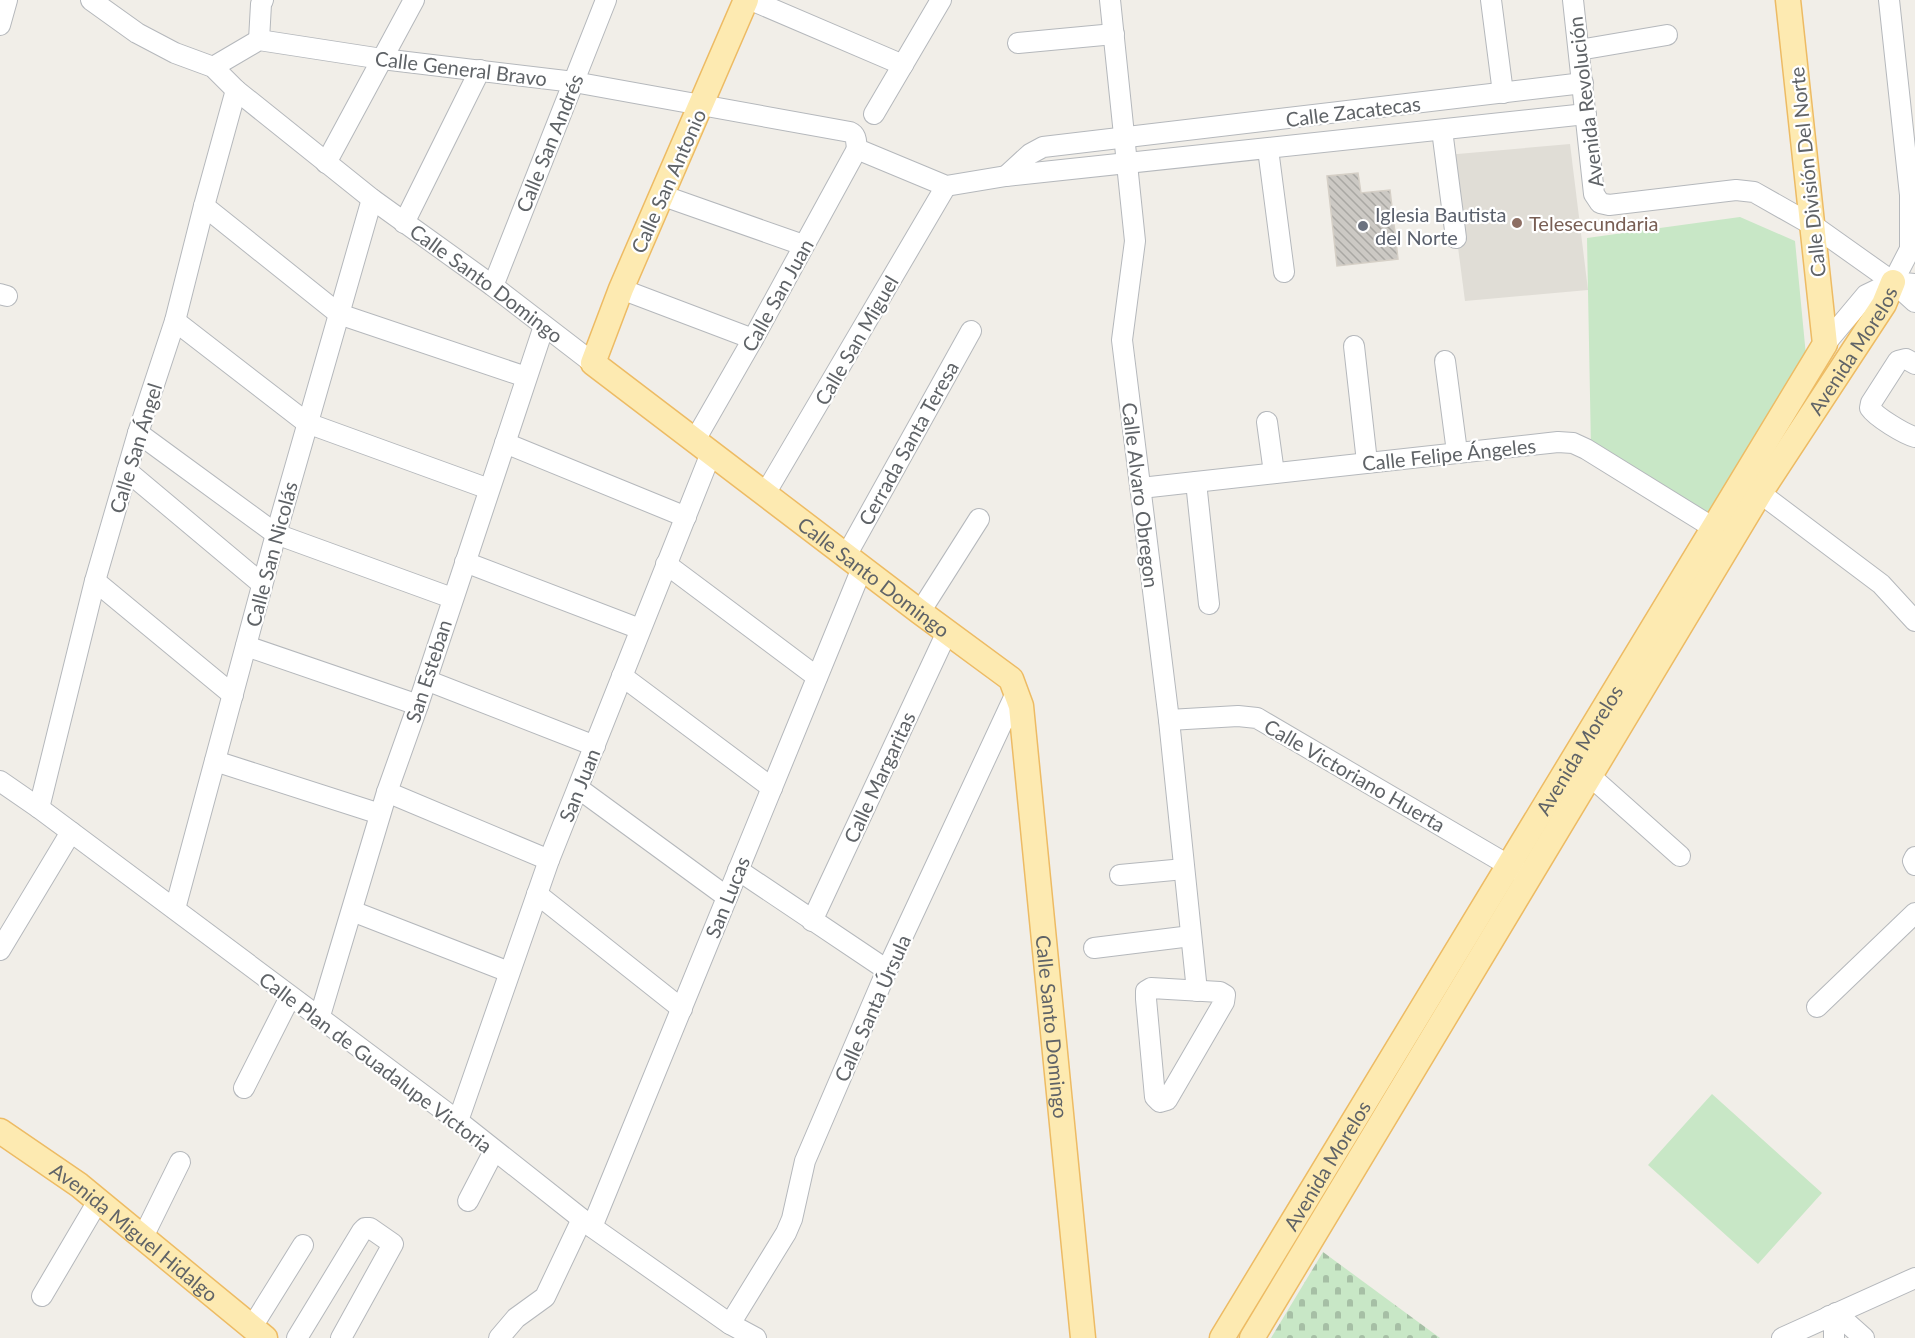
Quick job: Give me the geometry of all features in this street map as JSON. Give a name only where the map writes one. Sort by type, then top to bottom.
[{"type":"main road","name":"Calle San Antonio","points":[[593,363],[621,289],[746,0]]},
{"type":"main road","name":"Calle División Del Norte","points":[[1788,0],[1825,345]]},
{"type":"main road","name":"Avenida Morelos","points":[[1252,1338],[1519,872],[1723,534],[1760,493],[1884,304],[1904,283]]},
{"type":"main road","name":"Avenida Morelos","points":[[1222,1338],[1288,1229],[1519,872],[1589,775],[1825,345]]},
{"type":"main road","name":"Calle Santo Domingo","points":[[593,363],[1011,679],[1021,706],[1083,1338]]},
{"type":"main road","name":"Avenida Miguel Hidalgo","points":[[0,1131],[99,1201],[259,1333]]},
{"type":"street","points":[[0,25],[8,0]]},
{"type":"street","points":[[91,0],[137,33],[175,53],[213,67],[259,40],[263,0]]},
{"type":"street","points":[[326,163],[414,0]]},
{"type":"street","name":"Calle San Andrés","points":[[493,286],[606,0]]},
{"type":"street","points":[[752,0],[903,65]]},
{"type":"street","points":[[874,114],[941,0]]},
{"type":"street","name":"Calle Alvaro Obregon","points":[[1110,0],[1135,241],[1122,340],[1169,720],[1197,991]]},
{"type":"street","points":[[1491,0],[1503,93]]},
{"type":"street","name":"Avenida Revolución","points":[[1573,0],[1594,194],[1600,203],[1609,205],[1736,190],[1754,192],[1814,226]]},
{"type":"street","points":[[1889,0],[1911,195],[1910,249],[1904,283]]},
{"type":"street","points":[[1018,43],[1114,34]]},
{"type":"street","points":[[1579,50],[1667,35]]},
{"type":"street","name":"Calle General Bravo","points":[[259,40],[382,59],[574,82],[702,104],[856,142],[946,186]]},
{"type":"street","name":"Calle Santo Domingo","points":[[213,67],[236,90],[404,224],[493,286],[593,363]]},
{"type":"street","points":[[404,224],[480,70]]},
{"type":"street","name":"Calle Zacatecas","points":[[1006,176],[1030,154],[1042,147],[1583,83]]},
{"type":"street","name":"Calle San Ángel","points":[[39,808],[95,581],[138,433],[175,321],[236,90]]},
{"type":"street","name":"Calle Zacatecas","points":[[946,186],[1006,176],[1586,114]]},
{"type":"street","points":[[1239,124],[1242,152]]},
{"type":"street","points":[[1442,130],[1456,238]]},
{"type":"street","name":"Calle San Juan","points":[[703,446],[753,339],[856,142]]},
{"type":"street","points":[[1268,149],[1284,272]]},
{"type":"street","name":"Calle San Miguel","points":[[765,494],[946,186]]},
{"type":"street","points":[[661,195],[803,245]]},
{"type":"street","name":"Calle San Nicolás","points":[[175,909],[262,584],[372,199]]},
{"type":"street","points":[[204,206],[339,314],[526,377]]},
{"type":"street","points":[[1814,226],[1904,283],[1915,302]]},
{"type":"street","name":"Avenida Morelos","points":[[1825,345],[1866,294],[1904,283]]},
{"type":"street","points":[[621,289],[753,339]]},
{"type":"street","points":[[175,321],[307,423],[489,489]]},
{"type":"street","name":"San Esteban","points":[[319,1019],[387,792],[544,326]]},
{"type":"street","name":"Cerrada Santa Teresa","points":[[854,562],[971,331]]},
{"type":"street","points":[[1354,346],[1367,462]]},
{"type":"street","points":[[1915,363],[1906,359],[1898,361],[1870,408],[1880,417],[1915,437]]},
{"type":"street","points":[[1445,361],[1457,452]]},
{"type":"street","points":[[1267,422],[1274,473]]},
{"type":"street","points":[[138,433],[276,534],[452,598]]},
{"type":"street","name":"Calle Felipe Ángeles","points":[[1141,488],[1457,452],[1558,442],[1573,443],[1723,534]]},
{"type":"street","points":[[506,443],[686,517]]},
{"type":"street","name":"San Juan","points":[[458,1121],[508,972],[549,860],[686,517],[703,446]]},
{"type":"street","points":[[127,471],[262,584]]},
{"type":"street","points":[[1196,482],[1209,604]]},
{"type":"street","points":[[1760,493],[1881,584],[1915,621]]},
{"type":"street","points":[[920,612],[979,519]]},
{"type":"street","points":[[465,562],[640,629]]},
{"type":"street","name":"San Lucas","points":[[499,1338],[516,1318],[545,1297],[587,1223],[682,1009],[817,677],[854,562]]},
{"type":"street","points":[[666,564],[817,677]]},
{"type":"street","points":[[95,581],[233,695]]},
{"type":"street","name":"Calle Margaritas","points":[[812,921],[947,632]]},
{"type":"street","points":[[246,646],[418,705]]},
{"type":"street","points":[[622,676],[772,788]]},
{"type":"street","points":[[426,680],[595,746]]},
{"type":"street","name":"Calle Santa Úrsula","points":[[730,1324],[789,1226],[804,1161],[887,970],[1017,691]]},
{"type":"street","name":"Calle Victoriano Huerta","points":[[1169,720],[1238,716],[1257,718],[1519,872]]},
{"type":"street","points":[[215,761],[380,814]]},
{"type":"street","points":[[1589,775],[1680,856]]},
{"type":"street","name":"Calle Plan de Guadalupe Victoria","points":[[0,782],[39,808],[458,1121],[587,1223],[730,1324],[756,1338]]},
{"type":"street","points":[[578,789],[727,897]]},
{"type":"street","points":[[387,792],[549,860]]},
{"type":"street","points":[[0,950],[71,832]]},
{"type":"street","points":[[1915,857],[1913,861],[1915,865]]},
{"type":"street","points":[[1120,875],[1184,869]]},
{"type":"street","points":[[738,870],[887,970]]},
{"type":"street","points":[[537,894],[682,1009]]},
{"type":"street","points":[[352,911],[508,972]]},
{"type":"street","points":[[1816,1007],[1915,913]]},
{"type":"street","points":[[1094,948],[1191,936]]},
{"type":"street","points":[[1152,988],[1197,991],[1220,992],[1226,995],[1167,1100],[1160,1102],[1155,1097],[1146,991],[1152,988]]},
{"type":"street","points":[[244,1088],[290,997]]},
{"type":"street","points":[[468,1201],[494,1151]]},
{"type":"street","points":[[143,1238],[180,1162]]},
{"type":"street","points":[[42,1296],[99,1201]]},
{"type":"street","points":[[297,1338],[362,1231],[370,1228],[393,1245],[341,1338]]},
{"type":"street","points":[[1288,1229],[1309,1242]]},
{"type":"street","points":[[259,1333],[303,1245]]},
{"type":"street","points":[[1782,1338],[1915,1278]]},
{"type":"street","points":[[1833,1315],[1834,1338]]},
{"type":"street","points":[[1833,1315],[1864,1338]]},
{"type":"shaded area","name":"Telesecundaria","points":[[1570,144],[1588,290],[1465,301],[1446,155]]},
{"type":"green space","points":[[1740,217],[1795,241],[1807,366],[1711,519],[1591,448],[1587,238]]},
{"type":"green space","points":[[1712,1094],[1822,1193],[1758,1264],[1648,1165]]},
{"type":"green space","points":[[1323,1252],[1440,1338],[1271,1338]]},
{"type":"building","name":"Iglesia Bautista del Norte","points":[[1358,173],[1361,193],[1390,190],[1398,259],[1337,266],[1327,176]]},
{"type":"place","name":"Telesecundaria","points":[[1517,223]]},
{"type":"place","name":"Iglesia Bautista del Norte","points":[[1363,226]]}]
